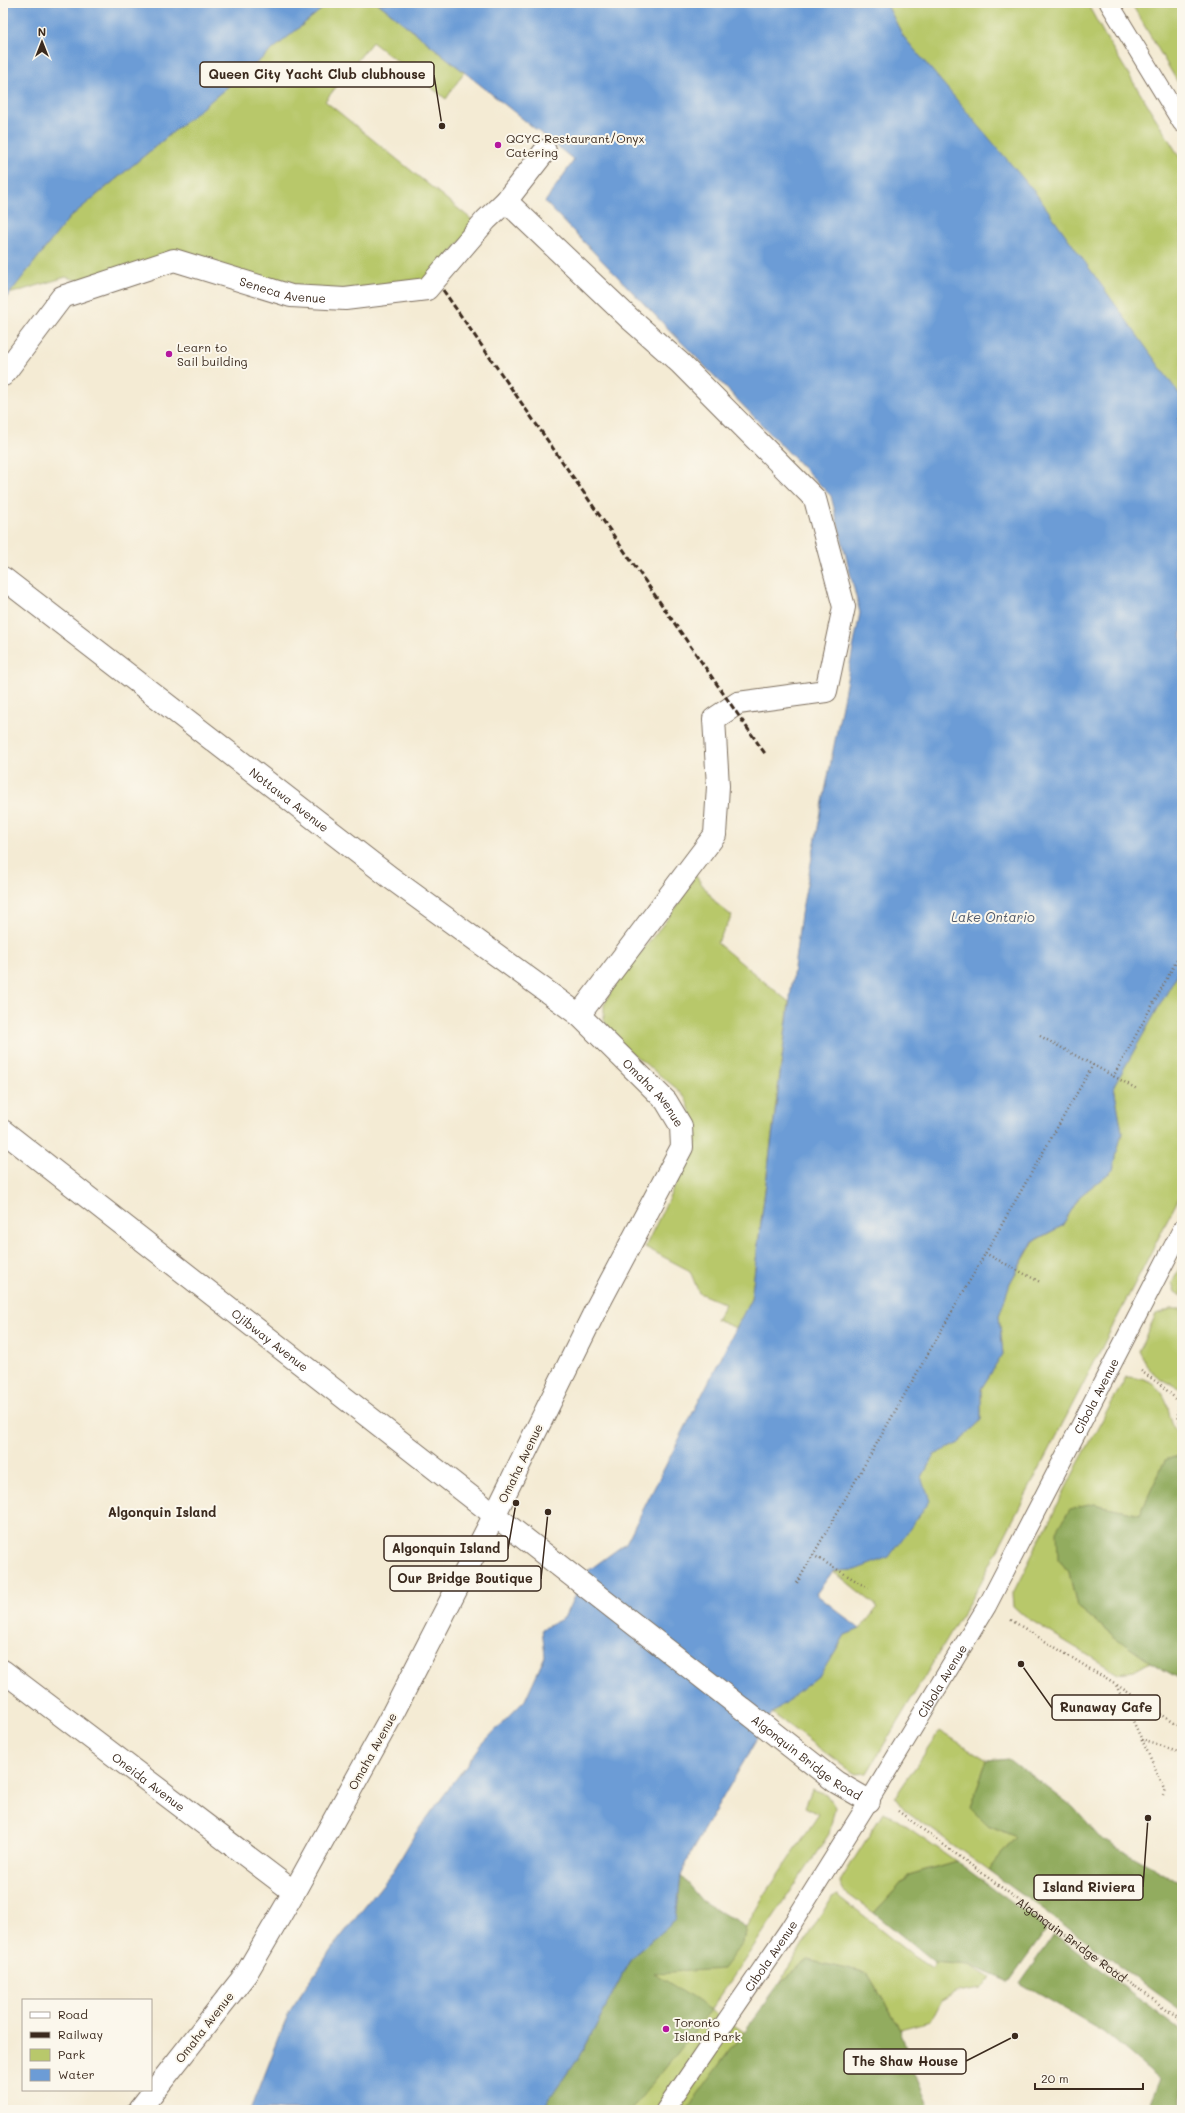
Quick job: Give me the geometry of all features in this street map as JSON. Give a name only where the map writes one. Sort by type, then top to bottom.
[{"type":"street","name":"Seneca Avenue","points":[[3,375],[62,298],[174,260],[291,296],[345,299],[427,289],[486,220],[506,201],[545,151]]},
{"type":"street","points":[[506,201],[629,318],[680,363],[815,499],[844,606],[826,691],[738,703],[714,718],[718,786],[715,835],[579,1015]]},
{"type":"street","name":"Nottawa Avenue","points":[[3,578],[390,878],[579,1015]]},
{"type":"street","name":"Omaha Avenue","points":[[139,2110],[246,1974],[294,1892],[393,1713],[494,1516],[597,1307],[682,1147],[681,1126],[666,1101],[579,1015]]},
{"type":"street","name":"Ojibway Avenue","points":[[3,1131],[494,1516],[538,1548]]},
{"type":"street","name":"Algonquin Bridge Road","points":[[538,1548],[836,1782],[870,1801]]},
{"type":"street","name":"Oneida Avenue","points":[[3,1671],[294,1892]]},
{"type":"lane","points":[[1108,3],[1182,123]]},
{"type":"lane","name":"Cibola Avenue","points":[[665,2110],[789,1929],[870,1801],[986,1606],[1182,1229]]},
{"type":"path","points":[[1178,418],[1182,444]]},
{"type":"path","points":[[1113,1077],[1182,951]]},
{"type":"path","points":[[1040,1036],[1137,1089]]},
{"type":"path","points":[[797,1583],[1093,1065]]},
{"type":"path","points":[[985,1253],[1040,1282]]},
{"type":"path","points":[[1115,1357],[1161,1384],[1178,1401],[1178,1417],[1182,1428]]},
{"type":"path","points":[[1178,1401],[1182,1399]]},
{"type":"path","points":[[813,1555],[868,1588]]},
{"type":"path","points":[[986,1606],[1116,1685],[1182,1728]]},
{"type":"path","points":[[1116,1685],[1165,1789],[1163,1795]]},
{"type":"path","points":[[1141,1740],[1182,1752]]},
{"type":"path","name":"Algonquin Bridge Road","points":[[870,1801],[890,1806],[1182,2021]]},
{"type":"green space","points":[[329,3],[378,3],[464,72],[446,99],[372,42],[325,101],[476,223],[426,283],[293,294],[199,263],[91,285],[66,277],[9,294],[69,218]]},
{"type":"green space","points":[[886,3],[1087,3],[1105,36],[1182,161],[1182,399],[903,36]]},
{"type":"green space","points":[[1131,3],[1182,3],[1182,89],[1177,81]]},
{"type":"green space","points":[[695,875],[717,904],[732,916],[717,943],[789,1002],[751,1299],[736,1328],[716,1320],[725,1304],[699,1293],[690,1271],[645,1247],[690,1155],[694,1122],[686,1099],[676,1088],[613,1038],[604,1020],[604,1005],[613,988],[679,904]]},
{"type":"green space","points":[[1182,966],[1182,1192],[980,1584],[867,1773],[854,1774],[772,1713],[795,1694],[831,1658],[845,1635],[860,1629],[878,1607],[833,1571],[855,1570],[922,1477],[934,1455],[959,1443],[981,1420],[981,1389],[1003,1354],[999,1316],[1010,1283],[1034,1241],[1062,1226],[1080,1196],[1113,1170],[1122,1132],[1114,1086]]},
{"type":"green space","points":[[1182,1263],[1182,1296],[1175,1292],[1172,1283]]},
{"type":"green space","points":[[1171,1309],[1182,1309],[1181,1389],[1166,1382],[1151,1371],[1139,1351],[1156,1314]]},
{"type":"green space","points":[[1126,1377],[1144,1380],[1155,1386],[1163,1395],[1180,1441],[1182,1455],[1165,1460],[1140,1514],[1094,1504],[1058,1559],[1069,1572],[1077,1606],[1116,1638],[1150,1662],[1134,1671],[1117,1673],[1024,1616],[1013,1606],[1012,1595],[1079,1462]]},
{"type":"green space","points":[[1182,1455],[1182,1680],[1150,1662],[1116,1638],[1077,1606],[1069,1572],[1058,1559],[1057,1531],[1070,1509],[1094,1504],[1140,1514],[1165,1460]]},
{"type":"green space","points":[[940,1731],[987,1760],[970,1807],[988,1825],[1016,1837],[988,1870],[905,1810],[895,1797]]},
{"type":"green space","points":[[1009,1758],[1073,1807],[1099,1837],[1182,1884],[1182,2011],[988,1870],[1016,1837],[988,1825],[970,1807],[987,1760]]},
{"type":"green space","name":"Toronto Island Park","points":[[812,1789],[826,1794],[835,1807],[829,1834],[711,2010],[862,2110],[542,2110],[631,1958],[743,1942],[746,1927],[762,1899],[819,1814],[805,1807]]},
{"type":"green space","points":[[883,1813],[893,1817],[956,1861],[909,1875],[874,1913],[843,1891],[839,1883]]},
{"type":"green space","points":[[956,1861],[1047,1929],[1009,1982],[969,1965],[934,1962],[874,1913],[909,1875]]},
{"type":"green space","points":[[681,1876],[702,1901],[746,1927],[743,1942],[723,1969],[654,1973],[711,2010],[631,2110],[542,2110],[585,2047],[631,1958],[676,1919]]},
{"type":"green space","points":[[837,1895],[913,1956],[931,1968],[934,1962],[969,1965],[990,1978],[980,1988],[957,1992],[940,2002],[930,2021],[900,2029],[868,1974],[807,1960],[779,1984],[832,1897]]},
{"type":"green space","points":[[1054,1934],[1182,2031],[1182,2110],[1147,2110],[1160,2079],[1103,2031],[1020,1983]]},
{"type":"green space","points":[[807,1960],[868,1974],[900,2029],[911,2064],[930,2110],[687,2110],[779,1984]]},
{"type":"water","points":[[3,3],[329,3],[69,218],[3,302]]},
{"type":"water","name":"Lake Ontario","points":[[378,3],[886,3],[903,36],[1037,195],[1182,398],[1182,966],[1114,1086],[1122,1132],[1113,1170],[1080,1196],[1062,1226],[1033,1241],[1010,1283],[999,1316],[1003,1354],[981,1389],[981,1420],[959,1443],[934,1455],[922,1477],[930,1501],[889,1557],[855,1570],[833,1571],[816,1594],[860,1629],[845,1635],[821,1674],[772,1713],[690,1854],[681,1876],[676,1919],[631,1958],[585,2047],[542,2110],[251,2110],[289,2012],[335,1944],[392,1873],[415,1834],[482,1744],[525,1700],[545,1656],[542,1629],[564,1618],[585,1573],[626,1543],[751,1299],[801,914],[860,613],[831,496],[545,202],[574,160]]},
{"type":"railway","points":[[443,290],[766,755]]},
{"type":"place","name":"Queen City Yacht Club clubhouse","points":[[442,126]]},
{"type":"place","name":"QCYC Restaurant/Onyx Catering","points":[[498,145]]},
{"type":"place","name":"Learn to Sail building","points":[[169,354]]},
{"type":"place","name":"Algonquin Island","points":[[516,1503]]},
{"type":"place","name":"Our Bridge Boutique","points":[[548,1512]]},
{"type":"place","name":"Runaway Cafe","points":[[1021,1664]]},
{"type":"place","name":"Island Riviera","points":[[1148,1818]]},
{"type":"place","name":"Toronto Island Park","points":[[666,2029]]},
{"type":"place","name":"The Shaw House","points":[[1015,2036]]},
{"type":"district","name":"Algonquin Island","points":[[162,1511]]}]
